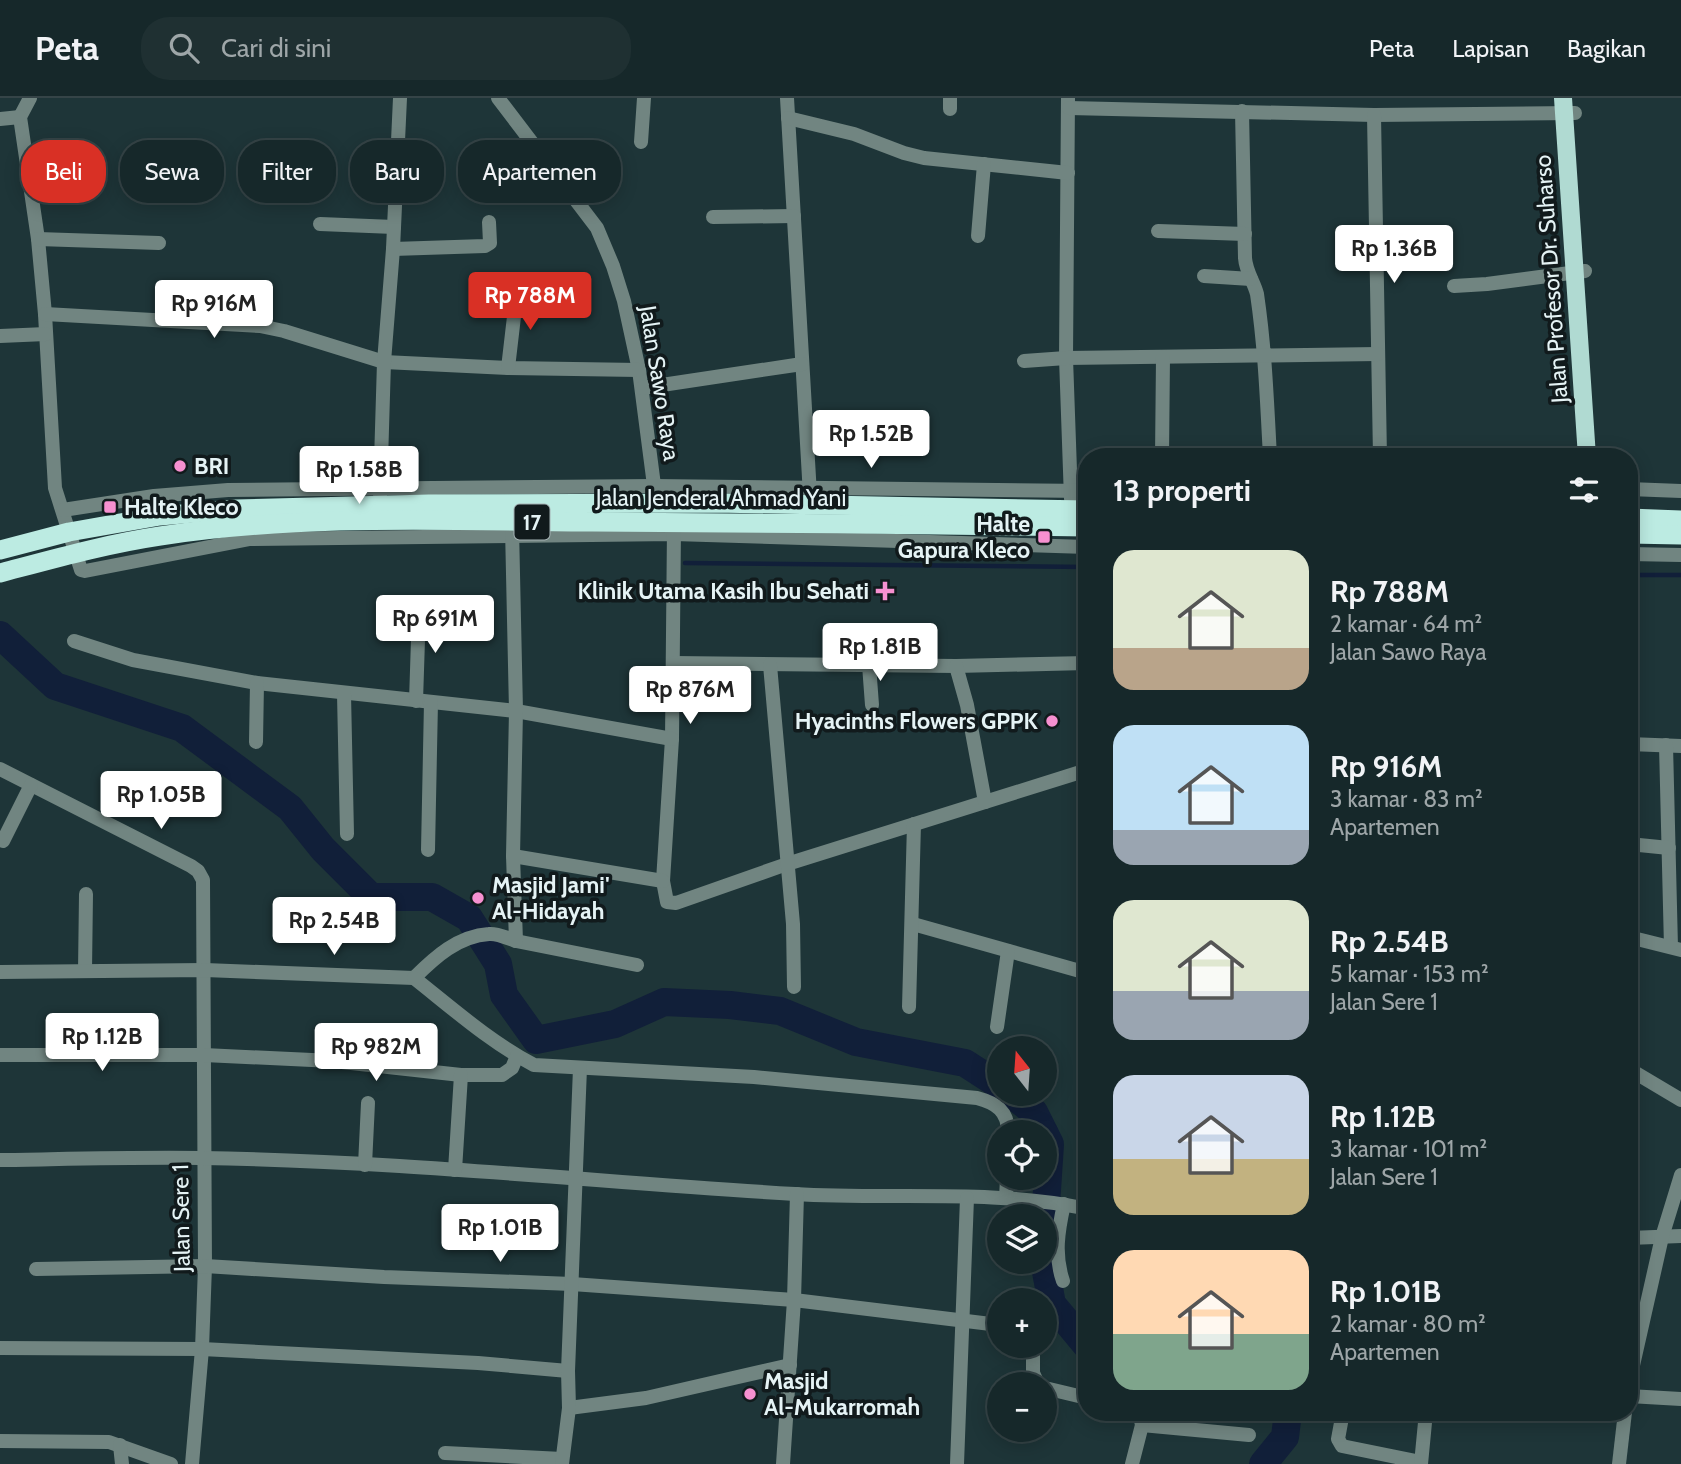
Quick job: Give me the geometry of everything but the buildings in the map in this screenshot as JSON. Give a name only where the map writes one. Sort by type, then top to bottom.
[{"type":"highway","name":"Jalan Jenderal Ahmad Yani","points":[[0,550],[69,532],[160,516],[236,509],[346,514],[445,529],[510,512],[610,495],[909,497],[1077,513]]},
{"type":"highway","name":"Jalan Jenderal Ahmad Yani","points":[[0,573],[75,553],[162,536],[258,526],[321,531],[379,497],[429,496],[592,528],[793,529],[949,534],[1077,513]]},
{"type":"highway","points":[[1638,521],[1681,520]]},
{"type":"highway","points":[[1638,523],[1681,535]]},
{"type":"main road","name":"Jalan Profesor Dr. Suharso","points":[[1569,106],[1587,448]]},
{"type":"main road","name":"Jalan Profesor Dr. Suharso","points":[[1579,272],[1597,448]]},
{"type":"street","points":[[30,98],[20,117],[38,240],[45,314],[55,488],[75,553]]},
{"type":"street","points":[[379,497],[384,362],[393,249],[400,98]]},
{"type":"street","name":"Jalan Sawo Raya","points":[[498,98],[597,228],[624,301],[639,370],[655,495]]},
{"type":"street","points":[[641,142],[644,98]]},
{"type":"street","points":[[787,98],[810,495]]},
{"type":"street","points":[[1326,98],[1331,113]]},
{"type":"street","points":[[1077,513],[1066,358],[1068,103],[1374,115],[1569,106]]},
{"type":"street","points":[[1242,111],[1246,264],[1256,290],[1265,356],[1270,448]]},
{"type":"street","points":[[1374,115],[1380,448]]},
{"type":"street","points":[[0,119],[20,117]]},
{"type":"street","points":[[788,118],[854,134],[924,158],[1068,173]]},
{"type":"street","points":[[978,236],[984,164]]},
{"type":"street","points":[[713,217],[794,216]]},
{"type":"street","points":[[393,249],[485,246],[489,243],[489,222]]},
{"type":"street","points":[[320,224],[394,227]]},
{"type":"street","points":[[1158,231],[1245,234]]},
{"type":"street","points":[[38,240],[159,243]]},
{"type":"street","points":[[1454,286],[1579,272]]},
{"type":"street","points":[[1204,276],[1251,279]]},
{"type":"street","points":[[508,368],[517,291]]},
{"type":"street","points":[[45,314],[260,326],[384,362],[508,368],[639,370]]},
{"type":"street","points":[[0,336],[46,334]]},
{"type":"street","points":[[1024,361],[1066,358],[1378,354]]},
{"type":"street","points":[[1162,448],[1163,357]]},
{"type":"street","points":[[642,387],[802,364]]},
{"type":"street","points":[[1638,489],[1681,491]]},
{"type":"street","points":[[62,510],[154,496],[216,491],[346,514]]},
{"type":"street","points":[[510,512],[516,711],[513,856],[516,941]]},
{"type":"street","points":[[674,528],[672,739],[663,881],[667,902],[676,903],[788,864],[1078,772]]},
{"type":"street","points":[[949,534],[1078,546]]},
{"type":"street","points":[[1638,554],[1681,555]]},
{"type":"street","points":[[419,609],[428,850]]},
{"type":"street","points":[[74,641],[133,660],[257,683],[516,711],[672,739]]},
{"type":"street","points":[[674,663],[956,666],[1078,663]]},
{"type":"street","points":[[770,665],[793,924],[794,987]]},
{"type":"street","points":[[869,665],[872,705]]},
{"type":"street","points":[[956,666],[967,705],[985,802]]},
{"type":"street","points":[[256,742],[257,683]]},
{"type":"street","points":[[344,694],[347,834]]},
{"type":"street","points":[[1638,744],[1674,746],[1669,848],[1675,867],[1676,948],[1638,939]]},
{"type":"street","name":"Jalan Sere 1","points":[[0,769],[198,871],[203,880],[205,970],[202,1158],[205,1266],[202,1349],[192,1464]]},
{"type":"street","points":[[3,841],[31,785]]},
{"type":"street","points":[[909,1007],[914,824]]},
{"type":"street","points":[[1638,845],[1669,848]]},
{"type":"street","points":[[513,856],[663,881]]},
{"type":"street","points":[[85,971],[86,894]]},
{"type":"street","points":[[913,924],[1078,970]]},
{"type":"street","points":[[414,978],[434,958],[460,940],[491,933],[516,941],[637,965]]},
{"type":"street","points":[[997,1027],[1008,951]]},
{"type":"street","points":[[0,972],[205,970],[414,978],[517,1056],[534,1065],[754,1077],[977,1098],[998,1107],[1004,1113],[1005,1120]]},
{"type":"street","points":[[0,1055],[204,1055],[333,1061],[461,1075],[502,1075],[512,1068],[517,1056]]},
{"type":"street","points":[[446,1453],[562,1461],[569,1408],[568,1371],[580,1068]]},
{"type":"street","points":[[1638,1074],[1681,1100]]},
{"type":"street","points":[[455,1170],[461,1075]]},
{"type":"street","points":[[365,1166],[368,1102]]},
{"type":"street","points":[[0,1160],[202,1158],[576,1177],[797,1194],[1006,1198],[1078,1207]]},
{"type":"street","points":[[1638,1343],[1662,1237],[1681,1175]]},
{"type":"street","points":[[1006,1190],[1006,1198]]},
{"type":"street","points":[[783,1464],[794,1300],[797,1194]]},
{"type":"street","points":[[957,1464],[967,1198]]},
{"type":"street","points":[[1061,1203],[1057,1258],[1063,1281]]},
{"type":"street","points":[[1638,1238],[1681,1237]]},
{"type":"street","points":[[36,1269],[205,1266],[384,1277],[572,1284],[794,1300],[987,1324]]},
{"type":"street","points":[[0,1348],[202,1349],[465,1362],[568,1371]]},
{"type":"street","points":[[569,1408],[646,1398],[790,1365]]},
{"type":"street","points":[[1057,1391],[1078,1396]]},
{"type":"street","points":[[1638,1397],[1681,1399]]},
{"type":"street","points":[[1132,1464],[1141,1421]]},
{"type":"street","points":[[1154,1421],[1249,1435]]},
{"type":"street","points":[[1341,1421],[1338,1439],[1342,1446],[1421,1463],[1425,1421]]},
{"type":"street","points":[[1619,1464],[1624,1421]]},
{"type":"street","points":[[0,1441],[99,1441],[120,1445],[171,1464]]},
{"type":"street","points":[[120,1445],[122,1464]]},
{"type":"waterway","points":[[685,563],[1078,567]]},
{"type":"waterway","points":[[1638,575],[1681,575]]},
{"type":"waterway","points":[[0,635],[55,686],[182,728],[290,808],[323,849],[371,897],[432,897],[469,918],[498,964],[504,995],[536,1040],[615,1024],[664,1002],[730,1005],[780,1011],[856,1042],[965,1063],[987,1077]]},
{"type":"waterway","points":[[1026,1106],[1038,1120]]},
{"type":"waterway","points":[[1046,1204],[1047,1190]]},
{"type":"waterway","points":[[1046,1274],[1052,1304],[1078,1335]]},
{"type":"waterway","points":[[1263,1464],[1285,1437],[1287,1421]]},
{"type":"place","name":"BRI","points":[[180,466]]},
{"type":"place","name":"Halte Kleco","points":[[110,507]]},
{"type":"place","name":"Halte Gapura Kleco","points":[[1044,537]]},
{"type":"place","name":"Klinik Utama Kasih Ibu Sehati","points":[[885,591]]},
{"type":"place","name":"Hyacinths Flowers GPPK","points":[[1052,721]]},
{"type":"place","name":"Masjid Jami' Al-Hidayah","points":[[478,898]]},
{"type":"place","name":"Masjid Al-Mukarromah","points":[[750,1394]]}]
